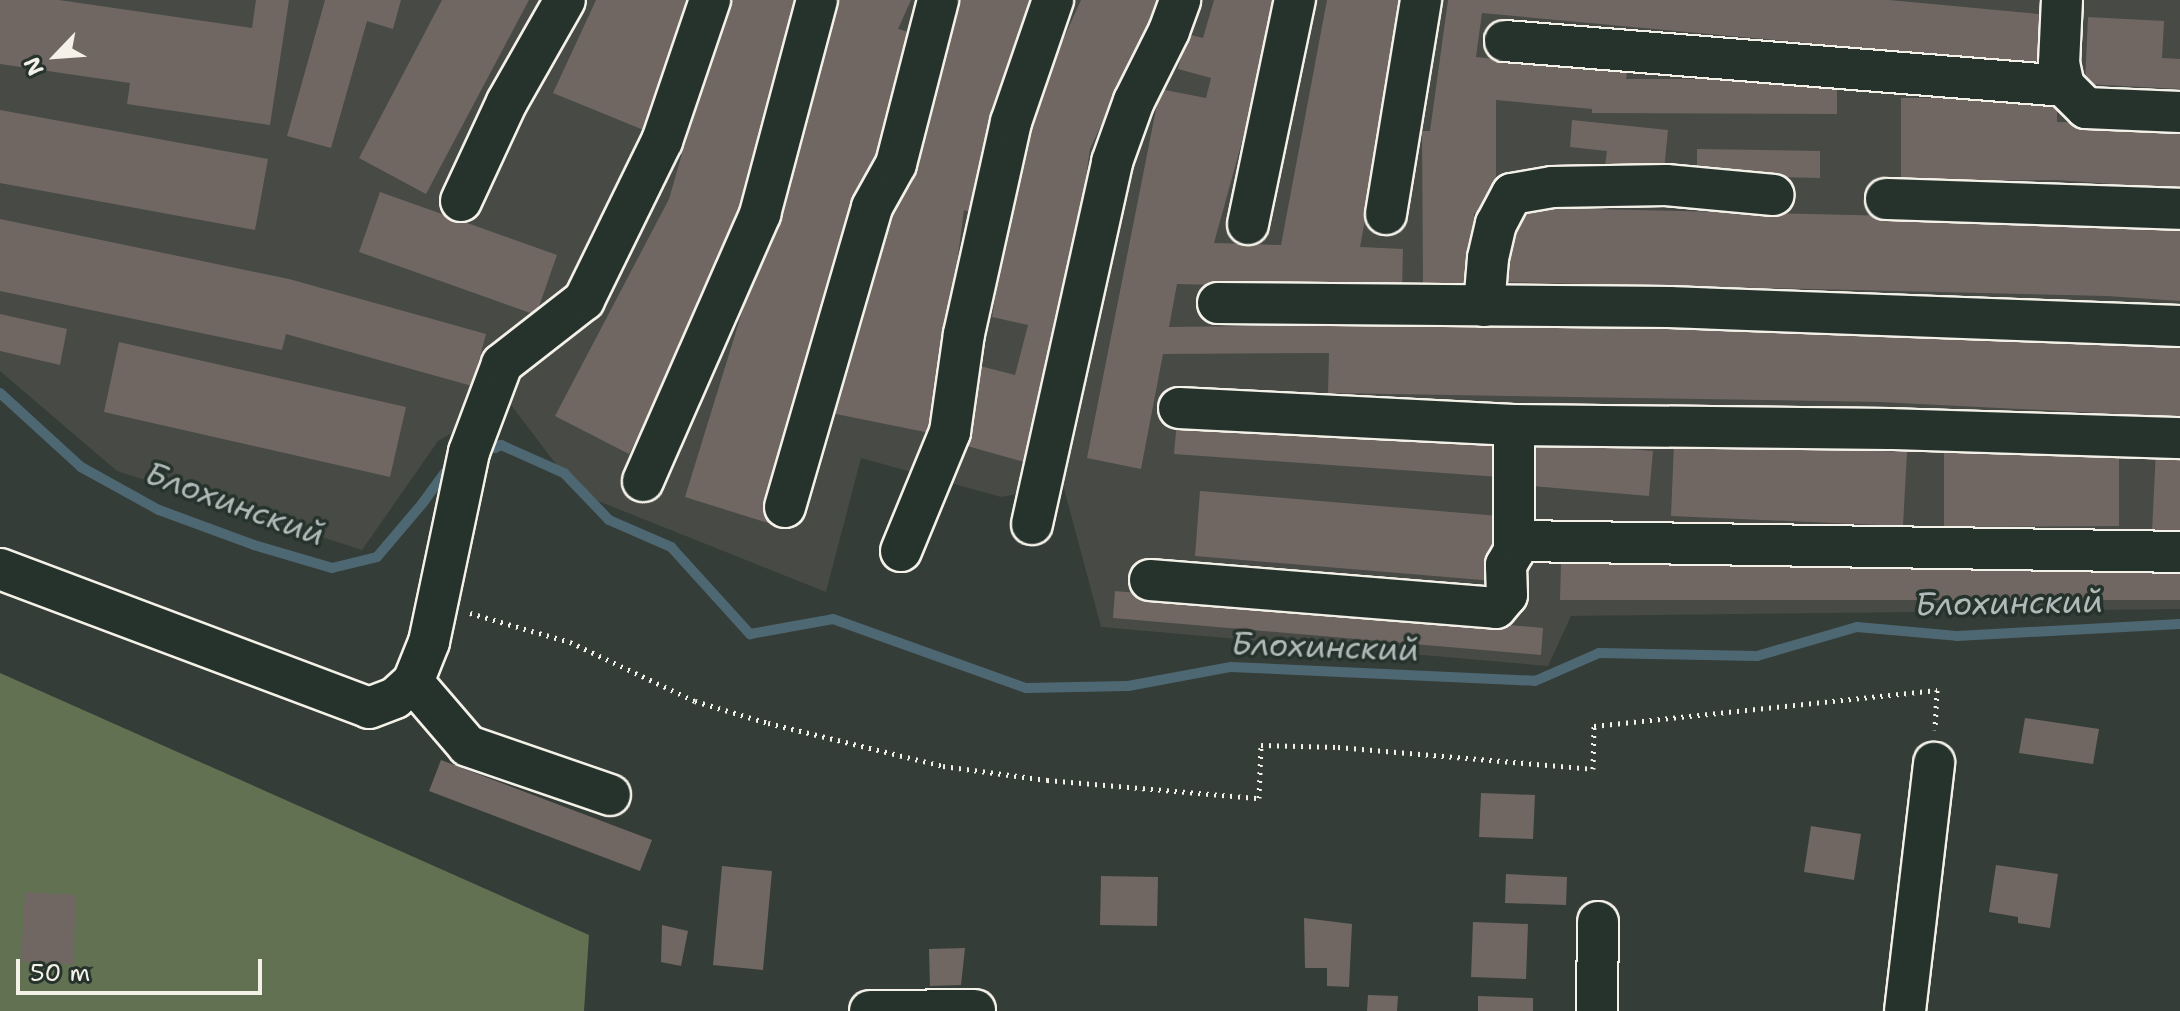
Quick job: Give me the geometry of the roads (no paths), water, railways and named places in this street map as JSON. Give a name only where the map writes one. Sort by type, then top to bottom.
[{"type":"street","points":[[461,201],[507,102],[565,0]]},
{"type":"street","points":[[0,569],[369,708],[395,698],[413,682],[429,642],[469,452],[502,364],[584,300],[662,141],[710,0]]},
{"type":"street","points":[[643,481],[760,214],[817,0]]},
{"type":"street","points":[[785,507],[872,207],[896,164],[938,0]]},
{"type":"street","points":[[901,551],[950,432],[964,334],[1011,122],[1053,0]]},
{"type":"street","points":[[1032,524],[1112,162],[1134,101],[1169,31],[1180,0]]},
{"type":"street","points":[[1248,224],[1295,0]]},
{"type":"street","points":[[1386,214],[1421,0]]},
{"type":"street","points":[[2062,0],[2059,63],[2064,86],[2086,108],[2180,112]]},
{"type":"street","points":[[1505,41],[2064,86]]},
{"type":"street","points":[[1484,306],[1488,258],[1496,224],[1512,194],[1552,187],[1666,185],[1774,195]]},
{"type":"street","points":[[1886,199],[2180,209]]},
{"type":"street","points":[[1218,303],[1908,313],[2180,326]]},
{"type":"street","points":[[1179,408],[1514,425],[1890,429],[2180,438]]},
{"type":"street","points":[[1514,425],[1514,551]]},
{"type":"street","points":[[1150,580],[1496,608],[1507,595],[1506,565],[1520,541],[2180,552]]},
{"type":"street","points":[[413,682],[468,746],[610,795]]},
{"type":"street","points":[[1905,1011],[1934,763]]},
{"type":"street","points":[[1597,1011],[1598,922]]},
{"type":"street","points":[[870,1011],[975,1010]]},
{"type":"waterway","name":"Блохинский","points":[[0,393],[81,467],[159,510],[254,545],[332,568],[377,557],[445,472]]},
{"type":"waterway","name":"Блохинский","points":[[495,448],[501,445],[564,473],[609,520],[671,547],[750,634],[833,619],[1026,688],[1128,686],[1231,667],[1535,681],[1599,653],[1757,656],[1857,627],[1957,636],[2180,624]]}]
